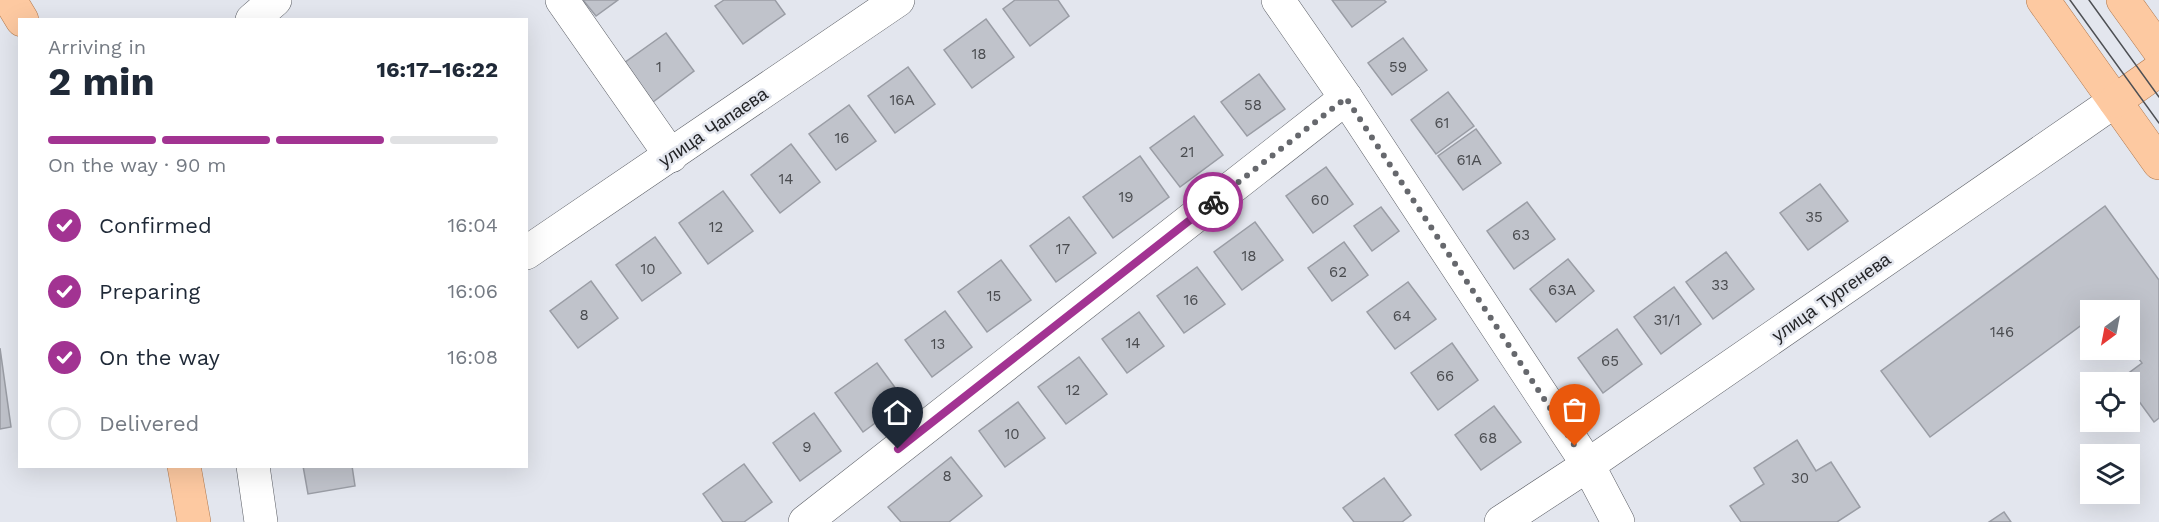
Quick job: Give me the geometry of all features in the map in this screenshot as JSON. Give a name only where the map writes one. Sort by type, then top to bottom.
[{"type":"main road","points":[[10,0],[21,18]]},
{"type":"main road","points":[[2043,0],[2159,163]]},
{"type":"main road","points":[[2123,0],[2159,50]]},
{"type":"main road","name":"улица Тургенева","points":[[2115,101],[2159,70]]},
{"type":"main road","points":[[184,468],[194,522]]},
{"type":"street","points":[[254,18],[275,0]]},
{"type":"street","points":[[562,0],[671,156]]},
{"type":"street","name":"улица Чапаева","points":[[528,252],[898,0]]},
{"type":"street","points":[[1278,0],[1346,98],[1588,465],[1618,522]]},
{"type":"street","points":[[805,522],[1346,98]]},
{"type":"street","name":"улица Тургенева","points":[[1501,522],[1588,465],[2115,101]]},
{"type":"street","points":[[253,468],[261,522]]},
{"type":"building","points":[[583,0],[618,0],[596,16]]},
{"type":"building","points":[[724,0],[775,0],[785,14],[743,44],[715,6]]},
{"type":"building","points":[[1015,0],[1058,0],[1069,16],[1030,46],[1003,9]]},
{"type":"building","points":[[1332,0],[1384,0],[1386,2],[1352,27]]},
{"type":"building","points":[[986,19],[1014,57],[972,88],[944,50]]},
{"type":"building","points":[[666,33],[694,71],[653,102],[624,63]]},
{"type":"building","points":[[1403,38],[1427,70],[1392,95],[1368,63]]},
{"type":"building","points":[[908,67],[935,104],[895,133],[868,96]]},
{"type":"building","points":[[1259,74],[1285,109],[1247,136],[1221,102]]},
{"type":"building","points":[[1448,92],[1474,126],[1436,154],[1411,120]]},
{"type":"building","points":[[849,105],[876,141],[836,170],[809,134]]},
{"type":"building","points":[[1194,116],[1223,155],[1180,187],[1150,148]]},
{"type":"building","points":[[1476,129],[1501,163],[1463,190],[1438,156]]},
{"type":"building","points":[[791,144],[820,182],[780,213],[751,175]]},
{"type":"building","points":[[1140,156],[1169,197],[1113,238],[1083,197]]},
{"type":"building","points":[[1326,167],[1353,204],[1313,233],[1286,196]]},
{"type":"building","points":[[1820,184],[1848,221],[1808,250],[1780,213]]},
{"type":"building","points":[[723,191],[753,231],[708,264],[679,223]]},
{"type":"building","points":[[1527,202],[1555,239],[1514,269],[1487,231]]},
{"type":"building","points":[[2105,206],[2159,280],[2159,418],[2154,422],[2140,403],[2140,372],[2130,372],[2142,363],[2140,360],[2140,300],[2080,300],[2080,326],[1930,437],[1881,371]]},
{"type":"building","points":[[1381,207],[1399,231],[1372,251],[1354,226]]},
{"type":"building","points":[[1069,217],[1096,253],[1056,282],[1030,246]]},
{"type":"building","points":[[1255,222],[1283,260],[1242,290],[1214,252]]},
{"type":"building","points":[[655,237],[681,273],[642,301],[616,265]]},
{"type":"building","points":[[1344,242],[1368,275],[1332,301],[1308,268]]},
{"type":"building","points":[[1726,252],[1754,289],[1713,319],[1686,282]]},
{"type":"building","points":[[1568,259],[1594,291],[1556,322],[1530,289]]},
{"type":"building","points":[[1001,260],[1031,300],[987,332],[958,292]]},
{"type":"building","points":[[1197,267],[1225,304],[1184,333],[1157,296]]},
{"type":"building","points":[[591,281],[618,318],[578,348],[550,311]]},
{"type":"building","points":[[1408,282],[1436,319],[1395,349],[1367,312]]},
{"type":"building","points":[[1674,287],[1701,324],[1661,354],[1634,317]]},
{"type":"building","points":[[945,311],[972,347],[932,377],[905,340]]},
{"type":"building","points":[[1139,312],[1164,346],[1127,373],[1102,339]]},
{"type":"building","points":[[1617,329],[1642,364],[1603,393],[1578,358]]},
{"type":"building","points":[[1452,343],[1478,380],[1438,410],[1411,373]]},
{"type":"building","points":[[0,348],[11,427],[0,429]]},
{"type":"building","points":[[1079,357],[1107,394],[1066,424],[1038,387]]},
{"type":"building","points":[[877,363],[905,401],[863,432],[835,393]]},
{"type":"building","points":[[1018,402],[1045,438],[1005,467],[979,431]]},
{"type":"building","points":[[1494,406],[1521,442],[1481,470],[1455,435]]},
{"type":"building","points":[[814,413],[841,451],[800,481],[773,443]]},
{"type":"building","points":[[1797,440],[1816,471],[1831,462],[1860,507],[1837,522],[1741,522],[1730,506],[1764,484],[1754,468]]},
{"type":"building","points":[[951,457],[982,496],[949,522],[901,522],[888,507]]},
{"type":"building","points":[[744,464],[772,502],[744,522],[723,522],[703,494]]},
{"type":"building","points":[[303,468],[352,468],[355,486],[308,494]]},
{"type":"building","points":[[1384,478],[1411,515],[1402,522],[1354,522],[1343,508]]},
{"type":"building","points":[[2004,512],[2011,522],[1989,522]]},
{"type":"tram line","points":[[2070,0],[2159,123]]},
{"type":"tram line","points":[[2089,0],[2159,97]]},
{"type":"way so far","points":[[1213,202],[1346,98],[1575,446]]},
{"type":"route","points":[[898,449],[1213,202]]}]
